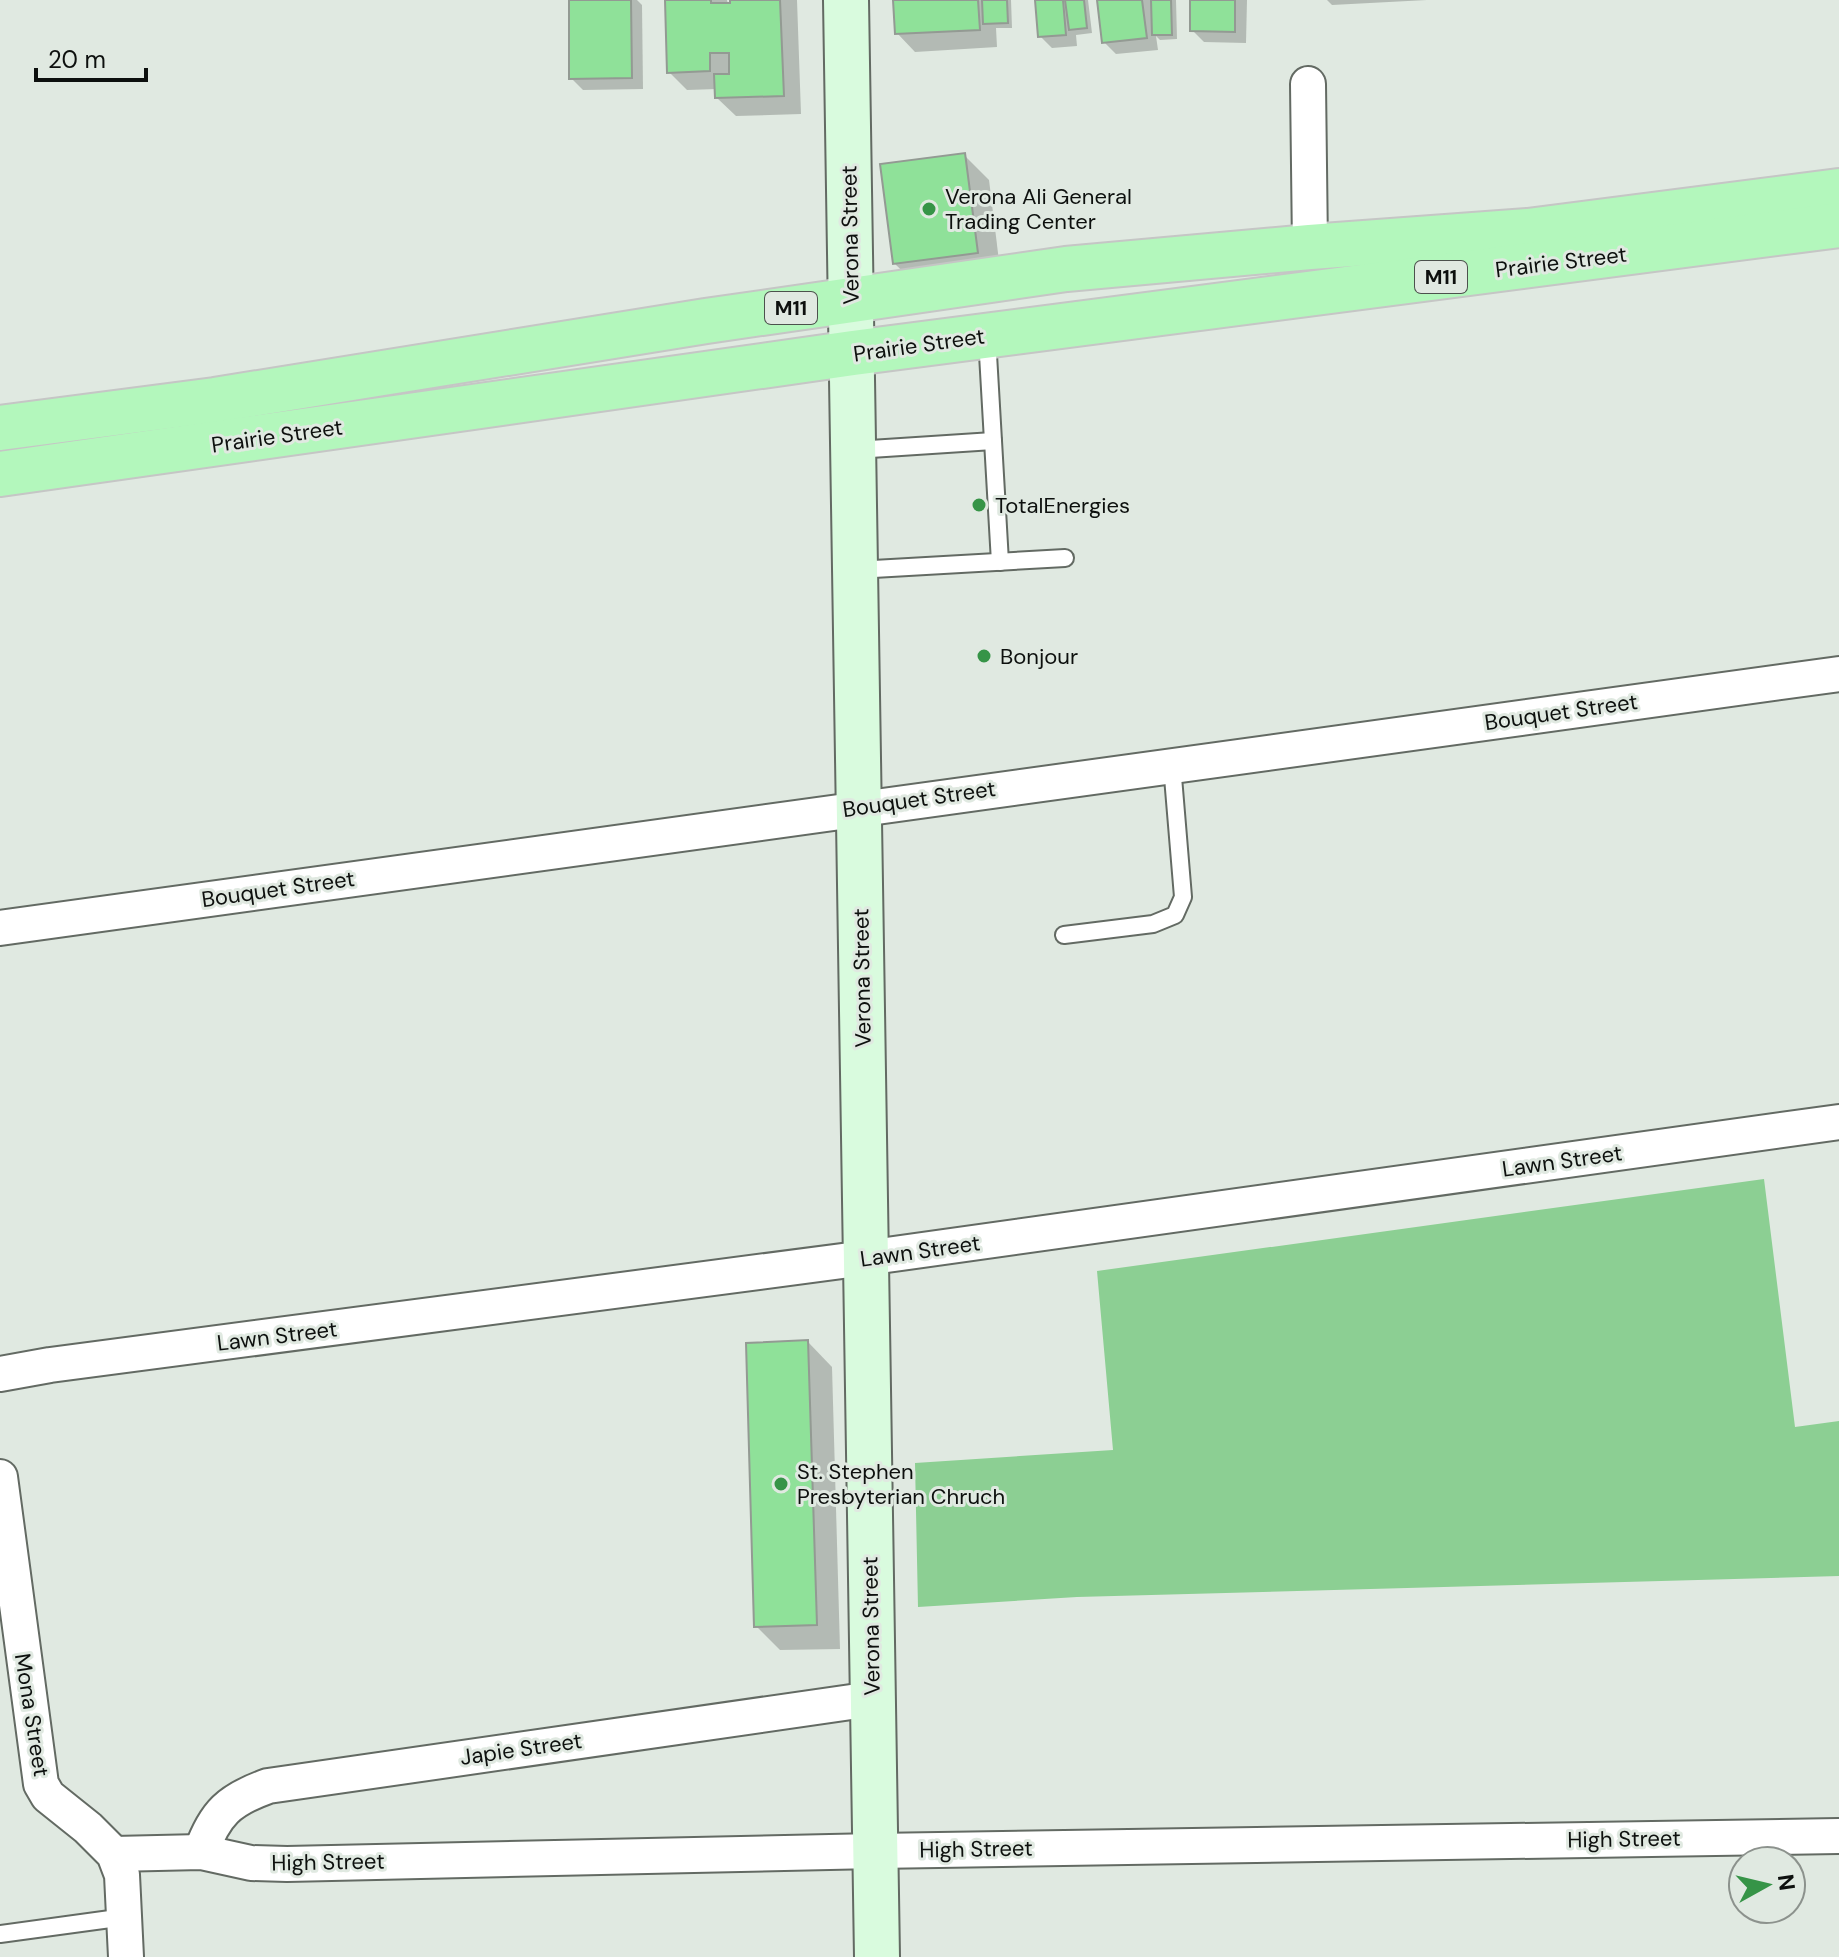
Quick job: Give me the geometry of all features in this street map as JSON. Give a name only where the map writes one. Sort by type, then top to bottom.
[{"type":"main road","name":"Verona Street","points":[[846,0],[877,1957]]},
{"type":"main road","name":"Prairie Street","points":[[0,428],[215,400],[851,299],[1066,269],[1528,231],[1839,191]]},
{"type":"main road","name":"Prairie Street","points":[[0,474],[853,353],[1839,225]]},
{"type":"street","points":[[1308,84],[1310,247]]},
{"type":"street","name":"Bouquet Street","points":[[0,928],[1839,674]]},
{"type":"street","name":"Lawn Street","points":[[0,1374],[865,1258],[1839,1122]]},
{"type":"street","name":"Mona Street","points":[[0,1477],[36,1768],[48,1796],[88,1828],[118,1864]]},
{"type":"street","name":"Japie Street","points":[[201,1852],[210,1826],[223,1810],[245,1794],[268,1786],[872,1699]]},
{"type":"street","name":"High Street","points":[[118,1864],[201,1852],[251,1863],[287,1864],[1839,1836]]},
{"type":"street","points":[[118,1864],[125,1917],[126,1957]]},
{"type":"lane","points":[[987,336],[1000,562]]},
{"type":"lane","points":[[854,450],[993,441]]},
{"type":"lane","points":[[855,570],[1065,558]]},
{"type":"lane","points":[[1064,935],[1153,924],[1175,915],[1183,897],[1172,765]]},
{"type":"lane","points":[[0,1934],[125,1917]]},
{"type":"green space","points":[[1764,1179],[1795,1427],[1839,1421],[1839,1576],[1077,1597],[918,1607],[915,1463],[1113,1450],[1097,1271]]},
{"type":"building","points":[[569,0],[631,0],[632,78],[569,79]]},
{"type":"building","points":[[665,0],[730,3],[730,0],[780,0],[784,96],[715,98],[714,74],[729,74],[729,53],[710,53],[710,71],[667,73]]},
{"type":"building","points":[[893,0],[978,0],[980,30],[895,34]]},
{"type":"building","points":[[982,0],[1007,0],[1008,23],[983,24]]},
{"type":"building","points":[[1035,0],[1063,0],[1066,35],[1038,37]]},
{"type":"building","points":[[1065,0],[1084,0],[1087,28],[1069,30]]},
{"type":"building","points":[[1097,0],[1142,0],[1147,38],[1102,43]]},
{"type":"building","points":[[1151,0],[1171,0],[1172,35],[1152,35]]},
{"type":"building","points":[[1190,0],[1235,0],[1235,32],[1190,31]]},
{"type":"building","name":"Verona Ali General Trading Center","points":[[965,153],[978,253],[893,264],[880,164]]},
{"type":"building","name":"St. Stephen Presbyterian Chruch","points":[[808,1340],[817,1625],[754,1627],[746,1343]]},
{"type":"place","name":"Verona Ali General Trading Center","points":[[929,209]]},
{"type":"place","name":"TotalEnergies","points":[[979,505]]},
{"type":"place","name":"Bonjour","points":[[984,656]]},
{"type":"place","name":"St. Stephen Presbyterian Chruch","points":[[781,1484]]}]
